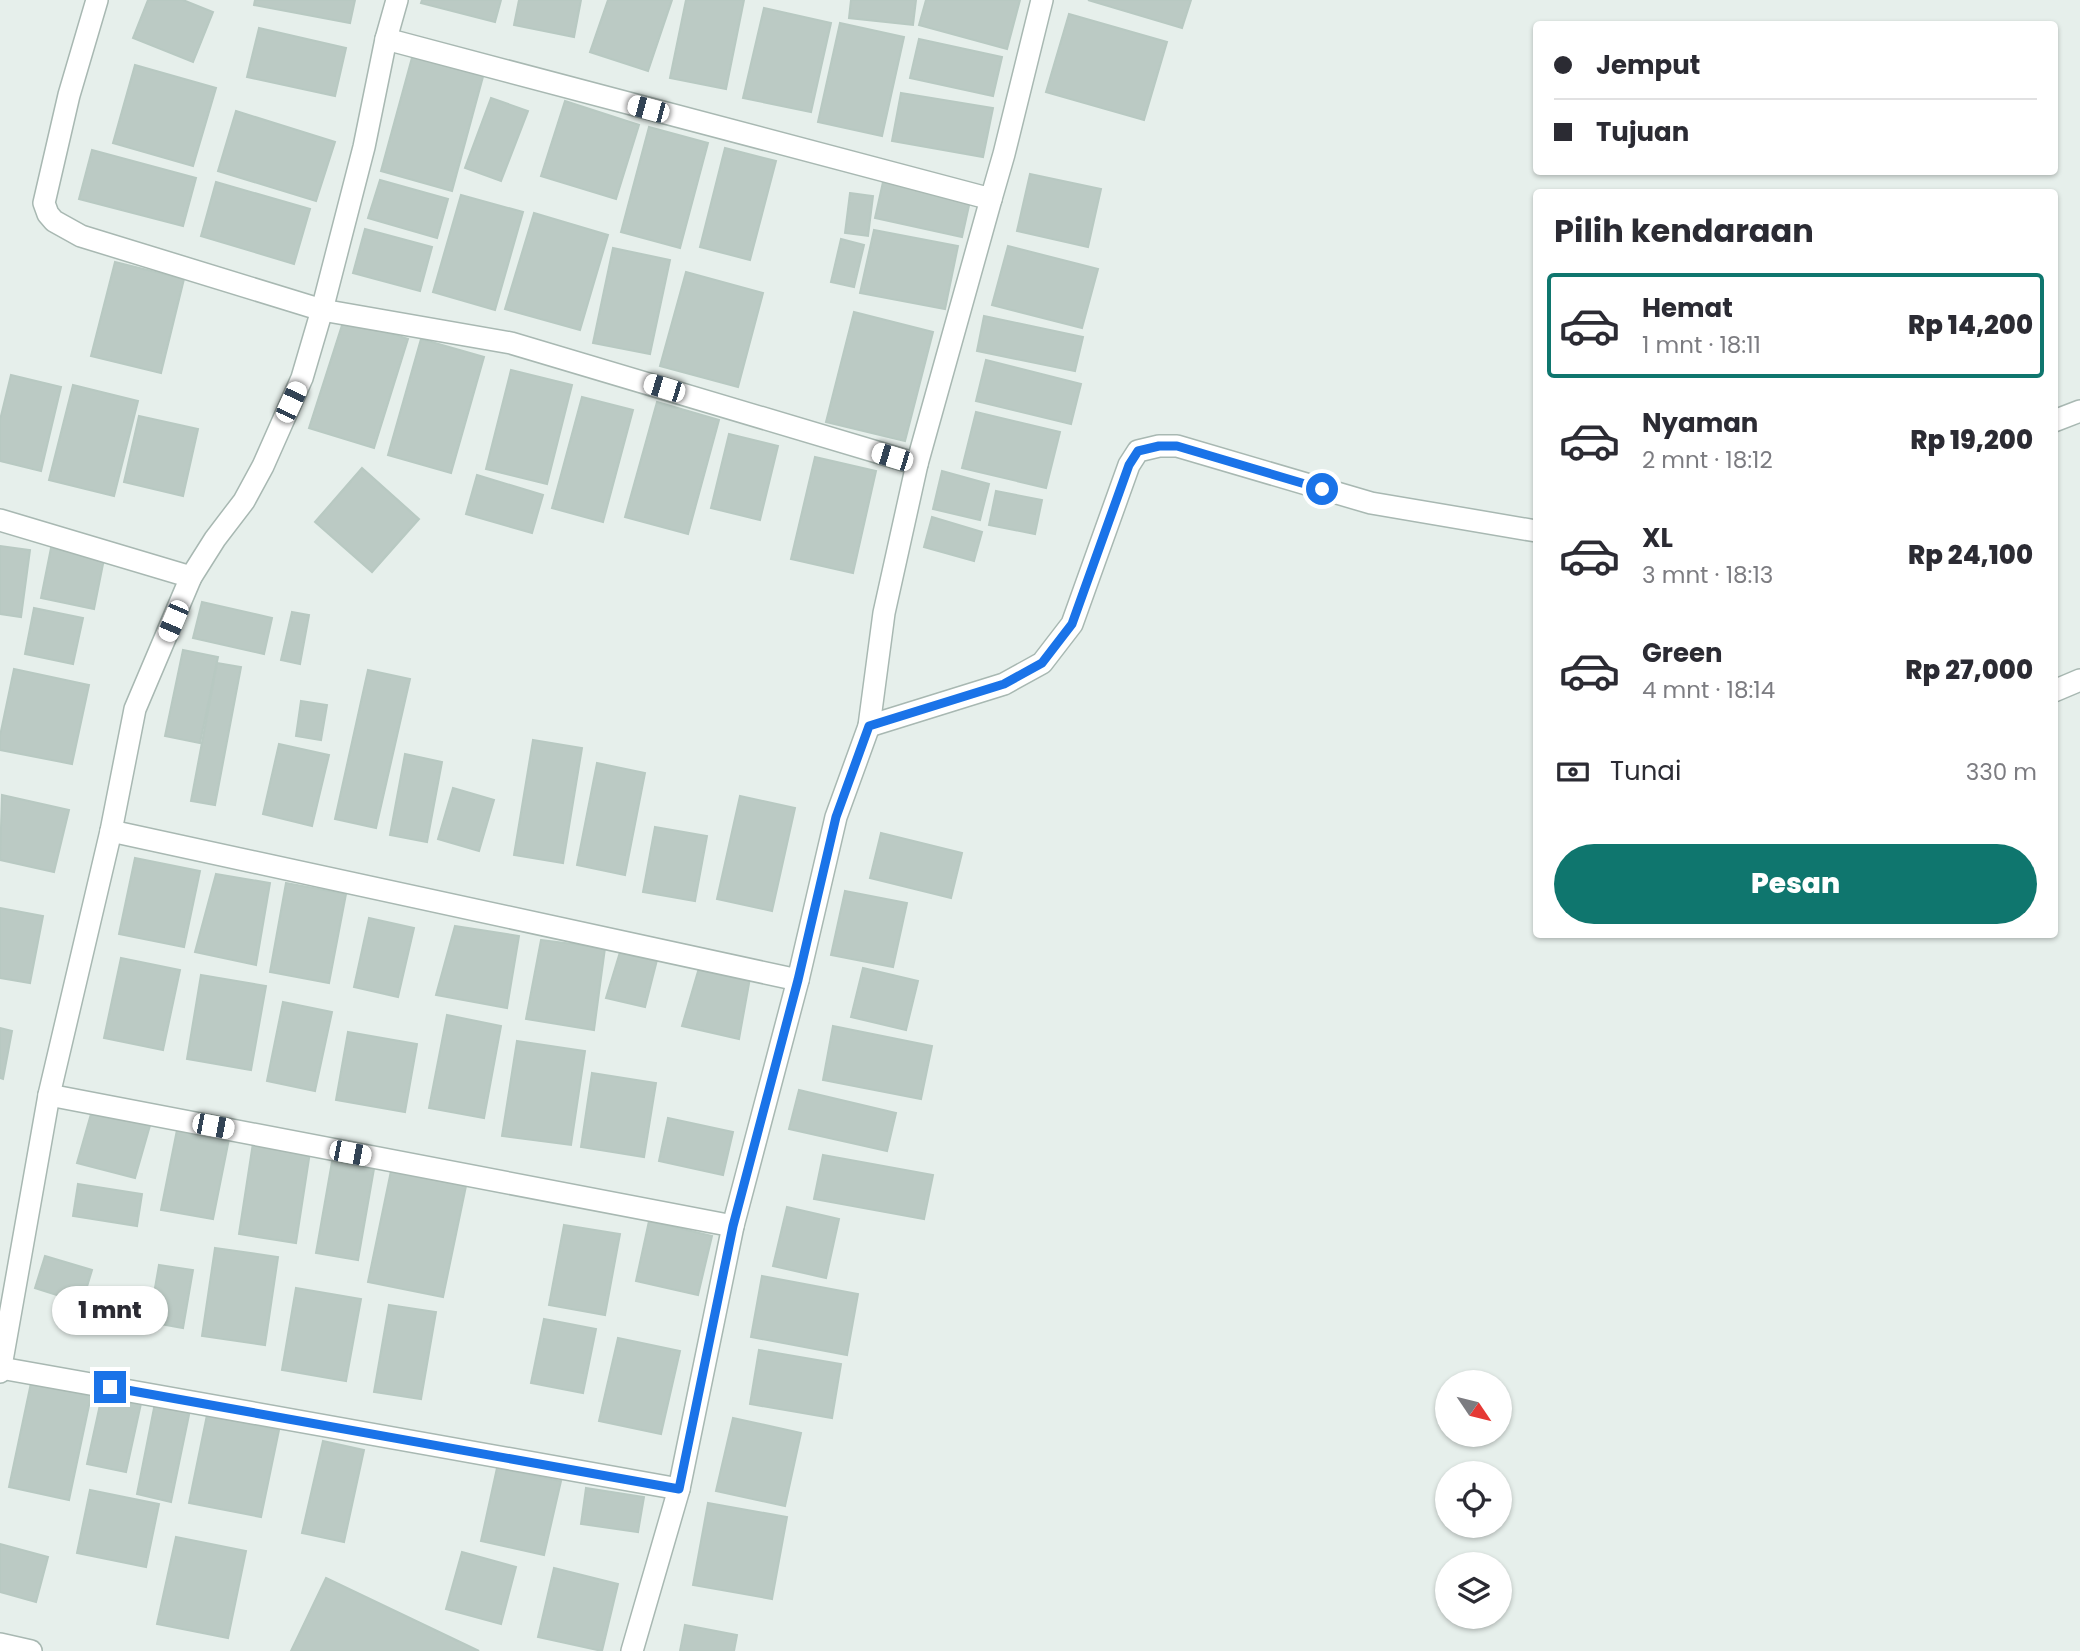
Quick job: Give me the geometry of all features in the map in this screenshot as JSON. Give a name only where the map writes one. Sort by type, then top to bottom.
[{"type":"street","points":[[97,0],[69,95],[44,203],[54,221],[96,241],[323,310],[511,343],[917,464]]},
{"type":"street","points":[[397,0],[386,39],[364,147],[323,310],[302,378],[263,466],[244,501],[215,539],[191,578],[135,709],[111,831],[49,1095],[1,1370],[679,1489]]},
{"type":"street","points":[[632,1651],[679,1489],[733,1226],[798,980],[836,817],[869,726],[884,613],[917,464],[1004,154],[1042,0]]},
{"type":"street","points":[[386,39],[991,199]]},
{"type":"street","points":[[2058,419],[2080,411]]},
{"type":"street","points":[[869,726],[1004,684],[1042,663],[1072,624],[1129,465],[1138,451],[1159,446],[1177,446],[1371,503],[1533,530]]},
{"type":"street","points":[[0,520],[191,578]]},
{"type":"street","points":[[2058,689],[2080,680]]},
{"type":"street","points":[[111,831],[798,980]]},
{"type":"street","points":[[49,1095],[733,1226]]},
{"type":"street","points":[[0,1644],[31,1651]]},
{"type":"building","points":[[148,0],[183,0],[213,12],[193,62],[133,38]]},
{"type":"building","points":[[255,0],[355,0],[350,23],[254,5]]},
{"type":"building","points":[[422,0],[501,0],[495,22],[421,3]]},
{"type":"building","points":[[519,0],[581,0],[574,37],[514,25]]},
{"type":"building","points":[[608,0],[672,0],[648,71],[590,52]]},
{"type":"building","points":[[686,0],[744,0],[726,89],[670,78]]},
{"type":"building","points":[[851,0],[916,0],[913,25],[849,18]]},
{"type":"building","points":[[926,0],[1020,0],[1007,49],[919,25]]},
{"type":"building","points":[[1088,0],[1191,0],[1182,28]]},
{"type":"building","points":[[764,8],[831,23],[811,112],[743,98]]},
{"type":"building","points":[[1069,14],[1167,42],[1144,120],[1046,92]]},
{"type":"building","points":[[840,23],[904,37],[882,136],[818,122]]},
{"type":"building","points":[[259,28],[346,48],[335,96],[247,77]]},
{"type":"building","points":[[919,39],[1002,57],[993,96],[910,78]]},
{"type":"building","points":[[413,54],[484,73],[452,191],[381,171]]},
{"type":"building","points":[[135,65],[216,88],[193,166],[113,143]]},
{"type":"building","points":[[901,93],[993,108],[983,157],[892,141]]},
{"type":"building","points":[[491,98],[528,111],[501,181],[465,168]]},
{"type":"building","points":[[565,101],[639,125],[616,199],[541,176]]},
{"type":"building","points":[[236,111],[335,142],[316,201],[218,171]]},
{"type":"building","points":[[649,127],[708,143],[680,248],[621,232]]},
{"type":"building","points":[[725,148],[776,161],[750,260],[700,247]]},
{"type":"building","points":[[92,150],[196,178],[183,226],[79,199]]},
{"type":"building","points":[[1030,174],[1101,189],[1088,247],[1017,231]]},
{"type":"building","points":[[380,180],[448,199],[437,238],[368,218]]},
{"type":"building","points":[[216,182],[310,209],[294,264],[201,236]]},
{"type":"building","points":[[883,182],[970,201],[962,237],[875,218]]},
{"type":"building","points":[[850,193],[873,196],[868,236],[845,233]]},
{"type":"building","points":[[461,195],[523,212],[495,310],[433,292]]},
{"type":"building","points":[[534,213],[608,235],[580,330],[505,309]]},
{"type":"building","points":[[365,229],[432,247],[420,291],[353,273]]},
{"type":"building","points":[[874,230],[958,246],[945,309],[860,293]]},
{"type":"building","points":[[841,239],[864,245],[854,287],[831,282]]},
{"type":"building","points":[[1008,246],[1098,269],[1082,328],[992,305]]},
{"type":"building","points":[[613,248],[670,260],[650,354],[593,343]]},
{"type":"building","points":[[115,262],[184,279],[161,373],[91,356]]},
{"type":"building","points":[[686,272],[763,293],[738,387],[660,366]]},
{"type":"building","points":[[854,312],[933,332],[905,441],[826,422]]},
{"type":"building","points":[[984,316],[1083,337],[1075,371],[977,351]]},
{"type":"building","points":[[344,319],[408,339],[374,448],[309,428]]},
{"type":"building","points":[[421,339],[484,357],[451,473],[388,455]]},
{"type":"building","points":[[986,360],[1081,384],[1071,424],[976,401]]},
{"type":"building","points":[[511,370],[572,385],[547,484],[486,469]]},
{"type":"building","points":[[11,375],[61,387],[41,471],[0,461],[0,420]]},
{"type":"building","points":[[73,385],[138,401],[114,496],[49,480]]},
{"type":"building","points":[[582,397],[633,410],[603,522],[552,508]]},
{"type":"building","points":[[657,402],[719,420],[688,534],[625,517]]},
{"type":"building","points":[[976,412],[1060,432],[1046,488],[962,468]]},
{"type":"building","points":[[139,416],[198,429],[183,496],[124,482]]},
{"type":"building","points":[[729,434],[778,446],[760,520],[711,508]]},
{"type":"building","points":[[815,457],[876,471],[853,573],[791,559]]},
{"type":"building","points":[[362,468],[419,519],[372,572],[315,522]]},
{"type":"building","points":[[942,471],[989,484],[980,520],[933,509]]},
{"type":"building","points":[[477,475],[543,495],[532,533],[466,514]]},
{"type":"building","points":[[996,491],[1042,500],[1035,534],[989,525]]},
{"type":"building","points":[[932,517],[982,532],[974,561],[924,547]]},
{"type":"building","points":[[0,546],[30,550],[21,617],[0,614]]},
{"type":"building","points":[[51,548],[104,559],[94,609],[41,598]]},
{"type":"building","points":[[202,602],[272,618],[264,654],[193,638]]},
{"type":"building","points":[[34,608],[83,618],[73,664],[25,654]]},
{"type":"building","points":[[292,612],[309,615],[300,664],[281,660]]},
{"type":"building","points":[[183,650],[218,657],[200,743],[165,736]]},
{"type":"building","points":[[217,663],[241,667],[215,805],[191,801]]},
{"type":"building","points":[[14,669],[89,685],[72,764],[0,750],[0,736]]},
{"type":"building","points":[[368,670],[410,679],[376,828],[335,819]]},
{"type":"building","points":[[301,701],[327,705],[321,740],[296,736]]},
{"type":"building","points":[[533,740],[582,748],[563,863],[514,855]]},
{"type":"building","points":[[279,744],[329,755],[312,826],[263,814]]},
{"type":"building","points":[[405,754],[442,762],[427,842],[390,835]]},
{"type":"building","points":[[597,763],[645,773],[625,875],[577,865]]},
{"type":"building","points":[[453,788],[494,800],[479,851],[438,839]]},
{"type":"building","points":[[2,795],[69,810],[54,872],[0,860]]},
{"type":"building","points":[[740,796],[795,808],[772,911],[717,899]]},
{"type":"building","points":[[655,827],[707,836],[695,901],[643,892]]},
{"type":"building","points":[[881,833],[962,853],[951,898],[870,878]]},
{"type":"building","points":[[135,858],[200,871],[184,947],[119,934]]},
{"type":"building","points":[[216,874],[270,883],[256,965],[195,952]]},
{"type":"building","points":[[286,883],[346,894],[329,983],[270,972]]},
{"type":"building","points":[[845,891],[907,903],[893,967],[831,955]]},
{"type":"building","points":[[0,908],[43,916],[30,983],[0,978]]},
{"type":"building","points":[[369,918],[414,928],[398,997],[354,987]]},
{"type":"building","points":[[455,926],[519,936],[507,1008],[436,995]]},
{"type":"building","points":[[541,940],[605,948],[594,1030],[526,1019]]},
{"type":"building","points":[[620,952],[658,956],[645,1007],[606,998]]},
{"type":"building","points":[[121,958],[180,970],[163,1050],[104,1038]]},
{"type":"building","points":[[699,968],[750,978],[739,1039],[682,1026]]},
{"type":"building","points":[[863,968],[918,981],[906,1030],[851,1017]]},
{"type":"building","points":[[201,975],[266,986],[251,1070],[187,1059]]},
{"type":"building","points":[[283,1002],[332,1012],[315,1091],[267,1081]]},
{"type":"building","points":[[447,1015],[501,1026],[484,1118],[429,1108]]},
{"type":"building","points":[[833,1026],[932,1046],[921,1099],[823,1080]]},
{"type":"building","points":[[0,1028],[12,1031],[3,1079],[0,1078]]},
{"type":"building","points":[[348,1032],[417,1044],[405,1112],[336,1100]]},
{"type":"building","points":[[517,1041],[585,1051],[571,1145],[502,1136]]},
{"type":"building","points":[[592,1073],[656,1083],[644,1157],[581,1147]]},
{"type":"building","points":[[799,1090],[896,1113],[887,1151],[789,1129]]},
{"type":"building","points":[[93,1107],[151,1122],[135,1178],[77,1163]]},
{"type":"building","points":[[668,1118],[733,1132],[723,1175],[659,1161]]},
{"type":"building","points":[[177,1130],[229,1139],[213,1219],[161,1210]]},
{"type":"building","points":[[253,1143],[310,1152],[296,1243],[239,1234]]},
{"type":"building","points":[[823,1155],[933,1175],[924,1219],[814,1199]]},
{"type":"building","points":[[333,1156],[375,1163],[358,1260],[316,1253]]},
{"type":"building","points":[[391,1171],[466,1186],[443,1297],[368,1282]]},
{"type":"building","points":[[78,1184],[142,1194],[137,1226],[73,1216]]},
{"type":"building","points":[[787,1207],[839,1219],[826,1278],[773,1266]]},
{"type":"building","points":[[649,1221],[712,1236],[698,1295],[636,1281]]},
{"type":"building","points":[[564,1225],[620,1234],[605,1315],[549,1305]]},
{"type":"building","points":[[215,1248],[278,1257],[265,1345],[202,1336]]},
{"type":"building","points":[[45,1256],[92,1270],[82,1303],[35,1288]]},
{"type":"building","points":[[159,1265],[193,1270],[183,1328],[149,1322]]},
{"type":"building","points":[[762,1276],[858,1294],[847,1355],[751,1337]]},
{"type":"building","points":[[296,1288],[361,1299],[346,1381],[282,1370]]},
{"type":"building","points":[[389,1305],[436,1312],[421,1399],[374,1392]]},
{"type":"building","points":[[544,1319],[596,1329],[583,1393],[531,1383]]},
{"type":"building","points":[[618,1338],[680,1351],[661,1434],[599,1421]]},
{"type":"building","points":[[759,1350],[841,1364],[832,1418],[750,1404]]},
{"type":"building","points":[[31,1383],[91,1396],[69,1500],[9,1487]]},
{"type":"building","points":[[103,1391],[142,1399],[126,1472],[87,1464]]},
{"type":"building","points":[[155,1403],[190,1410],[171,1502],[137,1494]]},
{"type":"building","points":[[207,1415],[279,1430],[261,1517],[189,1503]]},
{"type":"building","points":[[733,1418],[801,1433],[785,1506],[716,1491]]},
{"type":"building","points":[[323,1441],[364,1450],[344,1542],[302,1533]]},
{"type":"building","points":[[497,1468],[561,1481],[544,1555],[481,1541]]},
{"type":"building","points":[[586,1488],[644,1497],[638,1532],[581,1524]]},
{"type":"building","points":[[90,1490],[159,1504],[146,1567],[77,1553]]},
{"type":"building","points":[[708,1503],[787,1517],[772,1599],[693,1585]]},
{"type":"building","points":[[176,1537],[246,1551],[228,1638],[157,1624]]},
{"type":"building","points":[[0,1544],[48,1557],[36,1602],[0,1592]]},
{"type":"building","points":[[462,1552],[516,1567],[501,1624],[446,1609]]},
{"type":"building","points":[[554,1568],[618,1584],[602,1651],[538,1637]]},
{"type":"building","points":[[326,1578],[479,1651],[291,1651]]},
{"type":"building","points":[[685,1625],[737,1635],[734,1651],[680,1651]]},
{"type":"route","points":[[110,1387],[679,1489],[733,1226],[798,980],[836,817],[869,726],[1004,684],[1042,663],[1072,624],[1129,465],[1138,451],[1159,446],[1177,446],[1322,489]]}]
